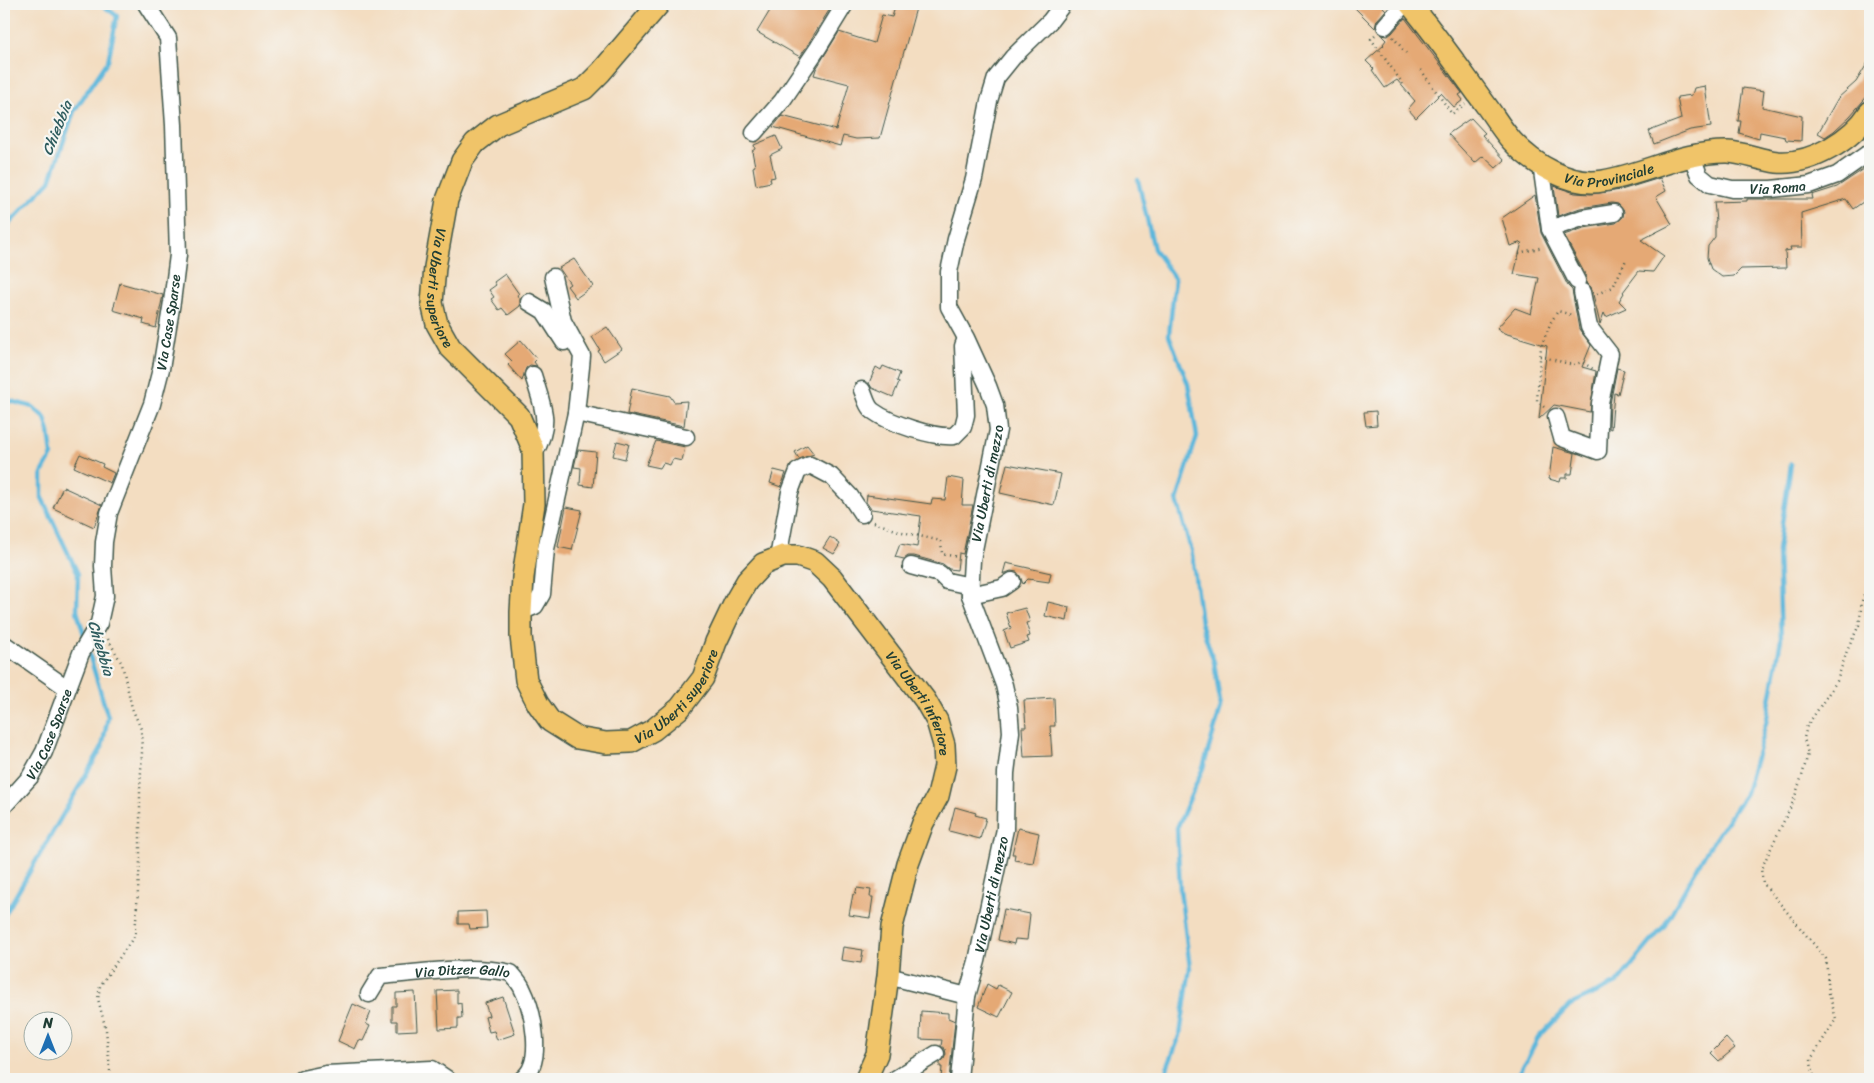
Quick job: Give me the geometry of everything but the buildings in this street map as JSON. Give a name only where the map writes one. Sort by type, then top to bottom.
[{"type":"main road","name":"Via Uberti superiore","points":[[659,4],[584,89],[498,125],[475,143],[462,161],[447,200],[435,267],[432,303],[437,324],[450,347],[519,416],[530,439],[534,454],[534,504],[523,577],[521,636],[526,680],[538,704],[550,721],[578,738],[606,744],[632,742],[653,730],[680,708],[703,678],[716,642],[747,581],[763,564],[778,558]]},
{"type":"main road","name":"Via Provinciale","points":[[1410,4],[1512,141],[1541,164],[1560,175],[1580,181],[1600,182],[1692,157],[1729,152],[1777,162],[1801,160],[1825,150],[1849,135],[1870,112]]},
{"type":"main road","name":"Via Uberti inferiore","points":[[778,558],[789,555],[808,558],[832,578],[925,700],[937,721],[944,745],[945,766],[938,796],[923,823],[908,864],[892,926],[888,976],[877,1054],[866,1079]]},
{"type":"street","name":"Via Case Sparse","points":[[4,806],[30,777],[44,752],[81,653],[95,629],[105,596],[104,542],[109,513],[152,404],[161,369],[178,254],[174,125],[168,38],[146,4]]},
{"type":"street","points":[[754,133],[782,101],[845,4]]},
{"type":"street","name":"Via Uberti di mezzo","points":[[959,1079],[966,996],[977,961],[1005,829],[1006,773],[1011,732],[1009,707],[1004,685],[970,590],[972,560],[998,430],[995,405],[966,338],[949,307],[949,272],[956,238],[974,179],[989,101],[996,78],[1050,21],[1063,4]]},
{"type":"street","points":[[1385,26],[1404,4]]},
{"type":"street","name":"Via Roma","points":[[1692,157],[1700,175],[1710,184],[1732,189],[1771,189],[1809,185],[1837,175],[1870,152]]},
{"type":"street","points":[[1541,164],[1550,228],[1582,297],[1589,327],[1610,354],[1600,403],[1598,451],[1562,438],[1556,417]]},
{"type":"street","points":[[1550,228],[1582,218],[1614,213]]},
{"type":"street","points":[[521,612],[535,606],[542,594],[546,549],[576,413],[581,367],[582,356],[563,321],[553,277]]},
{"type":"street","points":[[530,302],[544,311],[581,367]]},
{"type":"street","points":[[862,390],[871,410],[894,422],[927,433],[945,437],[954,436],[963,427],[966,415],[963,346],[966,338]]},
{"type":"street","points":[[533,375],[545,414],[544,434],[534,454]]},
{"type":"street","points":[[576,413],[686,437]]},
{"type":"street","points":[[778,558],[790,492],[798,471],[810,465],[831,476],[850,496],[862,514]]},
{"type":"street","points":[[911,566],[940,574],[947,581],[970,590],[1002,588],[1012,581]]},
{"type":"street","points":[[4,644],[67,688]]},
{"type":"street","name":"Via Ditzer Gallo","points":[[369,994],[380,976],[492,969],[511,973],[522,988],[536,1040],[534,1063],[522,1079]]},
{"type":"street","points":[[888,976],[966,996]]},
{"type":"street","points":[[895,1079],[936,1054]]},
{"type":"street","points":[[302,1079],[326,1074],[432,1069],[447,1079]]},
{"type":"path","points":[[1403,84],[1371,38],[1385,26],[1406,53]]},
{"type":"path","points":[[1421,70],[1452,114],[1478,94]]},
{"type":"path","points":[[1519,253],[1559,244]]},
{"type":"path","points":[[1556,417],[1537,401],[1541,346],[1551,322],[1558,312],[1573,315],[1582,297],[1613,287],[1626,260]]},
{"type":"path","points":[[1540,356],[1574,365],[1582,362],[1606,376]]},
{"type":"path","points":[[862,514],[868,519],[898,531],[941,541],[942,554],[972,560]]},
{"type":"path","points":[[1817,1079],[1812,1073],[1811,1059],[1836,1019],[1829,993],[1826,959],[1763,883],[1761,869],[1794,802],[1808,754],[1804,738],[1807,726],[1837,681],[1847,651],[1859,625],[1862,601],[1870,577]]},
{"type":"path","points":[[95,629],[122,664],[132,708],[141,730],[142,752],[140,861],[135,935],[100,986],[98,999],[106,1030],[110,1079]]},
{"type":"waterway","name":"Chiebbia","points":[[4,229],[50,181],[74,111],[108,61],[117,16],[101,4]]},
{"type":"waterway","points":[[1138,180],[1154,249],[1175,279],[1169,335],[1188,384],[1197,436],[1177,500],[1192,554],[1201,623],[1214,662],[1221,707],[1203,768],[1177,828],[1180,890],[1190,968],[1180,1035],[1163,1079]]},
{"type":"waterway","name":"Chiebbia","points":[[4,396],[7,400],[33,407],[45,418],[52,455],[42,473],[42,498],[78,574],[77,611],[85,638]]},
{"type":"waterway","points":[[1516,1079],[1538,1038],[1570,1005],[1617,983],[1664,926],[1706,852],[1746,793],[1766,723],[1781,639],[1778,550],[1791,464]]},
{"type":"waterway","name":"Chiebbia","points":[[4,916],[102,747],[108,717],[88,650]]}]
